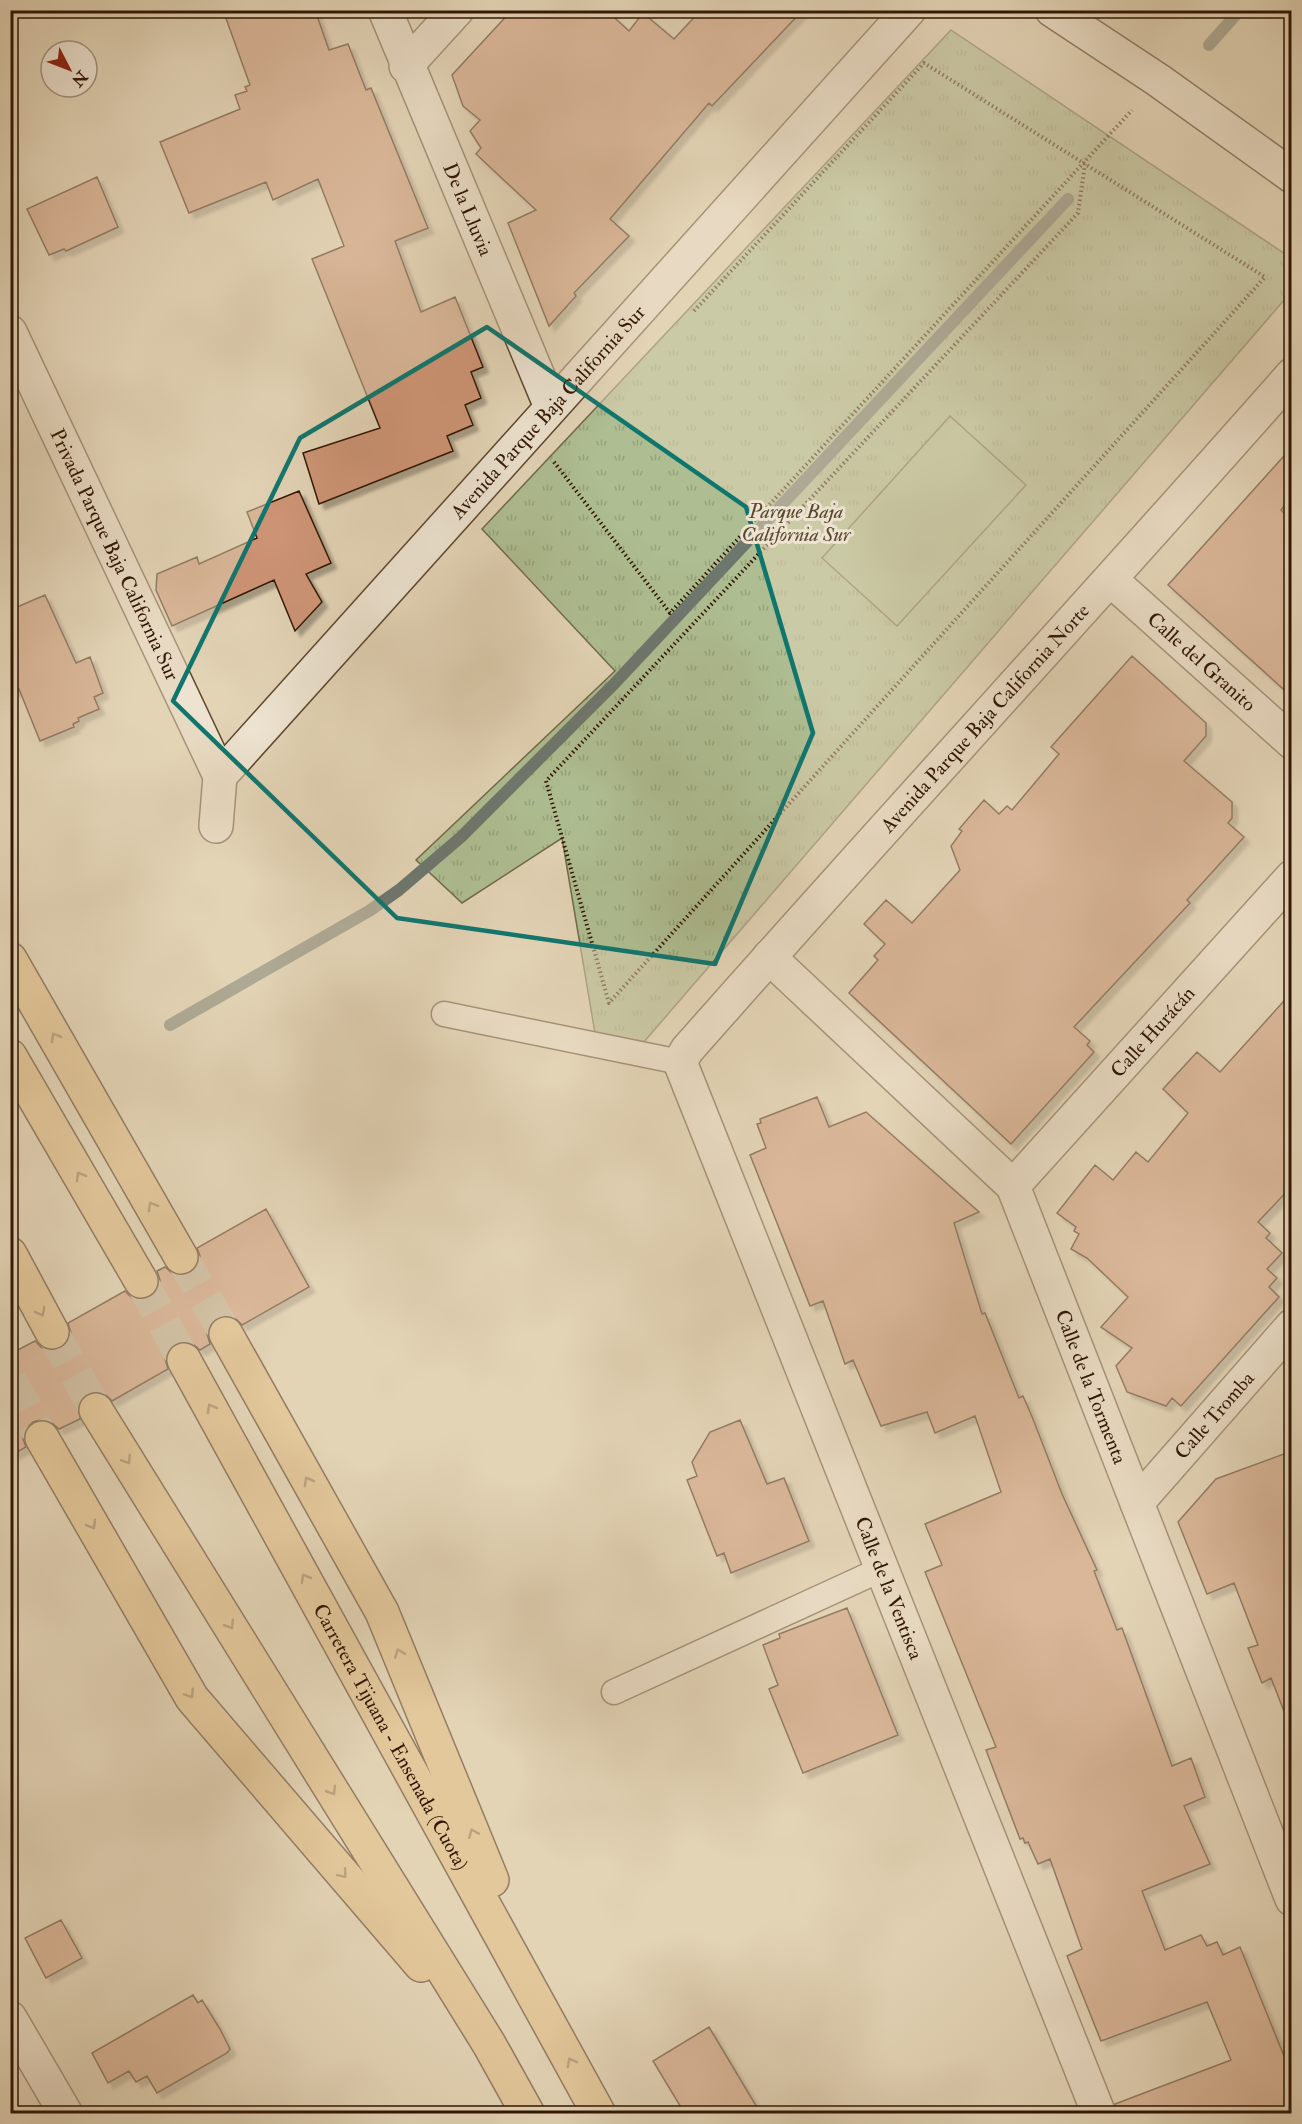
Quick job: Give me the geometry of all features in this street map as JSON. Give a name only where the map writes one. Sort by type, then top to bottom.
[{"type":"highway","points":[[10,958],[181,1257]]},
{"type":"highway","points":[[10,1056],[141,1281]]},
{"type":"highway","points":[[10,1254],[52,1332]]},
{"type":"highway","points":[[226,1334],[382,1612],[551,2023]]},
{"type":"highway","name":"Carretera Tijuana - Ensenada (Cuota)","points":[[184,1359],[599,2114]]},
{"type":"highway","points":[[96,1410],[489,2044],[528,2114]]},
{"type":"highway","points":[[42,1438],[192,1698],[489,2044]]},
{"type":"street","name":"De la Lluvia","points":[[385,10],[406,66],[551,407]]},
{"type":"street","points":[[406,66],[457,10]]},
{"type":"street","name":"Avenida Parque Baja California Sur","points":[[220,776],[909,10]]},
{"type":"street","points":[[1052,10],[1158,81],[1292,176]]},
{"type":"street","name":"Privada Parque Baja California Sur","points":[[10,332],[220,776]]},
{"type":"street","name":"Avenida Parque Baja California Norte","points":[[680,1062],[687,1050],[769,957],[1111,580],[1292,375]]},
{"type":"street","name":"Calle del Granito","points":[[1111,580],[1292,742]]},
{"type":"street","points":[[216,826],[220,776]]},
{"type":"street","name":"Calle Hurácán","points":[[1013,1186],[1292,877]]},
{"type":"street","name":"Calle de la Tormenta","points":[[769,957],[1013,1186],[1292,1899]]},
{"type":"street","name":"Calle de la Ventisca","points":[[680,1062],[1099,2114]]},
{"type":"street","name":"Calle Tromba","points":[[1137,1503],[1292,1326]]},
{"type":"street","points":[[10,2018],[66,2114]]},
{"type":"lane","points":[[444,1014],[680,1062]]},
{"type":"lane","points":[[614,1692],[882,1569]]},
{"type":"path","points":[[691,315],[924,63],[1085,164],[1265,277],[609,1003],[546,781],[1078,213],[1085,164]]},
{"type":"path","points":[[562,454],[554,462],[670,613],[1085,164],[1158,81]]},
{"type":"highlighted area","points":[[487,327],[746,507],[813,733],[715,964],[397,918],[173,701],[300,438]]},
{"type":"green space","name":"Parque Baja California Sur","points":[[951,30],[1291,258],[1291,292],[643,1043],[596,1039],[562,838],[462,903],[416,860],[615,671],[482,529]]},
{"type":"green space","points":[[950,416],[1026,485],[897,626],[822,558]]},
{"type":"building","points":[[223,10],[315,10],[329,50],[348,44],[366,90],[371,88],[428,228],[395,241],[421,312],[455,297],[483,367],[471,372],[481,398],[465,405],[473,425],[447,436],[453,451],[319,504],[303,453],[380,428],[312,259],[344,246],[318,179],[273,200],[266,182],[189,213],[160,142],[240,109],[235,95],[247,91],[245,87],[250,85]]},
{"type":"building","points":[[512,10],[606,10],[629,31],[643,13],[674,39],[701,10],[803,10],[712,106],[709,103],[610,219],[629,236],[574,293],[576,296],[549,326],[508,223],[536,210],[476,154],[481,148],[470,131],[480,120],[463,106],[452,75]]},
{"type":"building","points":[[97,177],[118,227],[66,251],[64,249],[49,255],[27,209]]},
{"type":"building","points":[[1292,447],[1292,496],[1281,510],[1292,521],[1292,697],[1168,585]]},
{"type":"building","points":[[299,491],[331,563],[306,574],[322,602],[295,631],[274,580],[172,626],[156,590],[157,574],[197,557],[199,564],[257,538],[247,512]]},
{"type":"building","points":[[45,595],[76,663],[90,657],[103,693],[94,697],[99,709],[78,718],[79,721],[73,724],[74,727],[40,741],[19,689],[10,692],[10,610]]},
{"type":"building","points":[[1132,656],[1206,723],[1206,736],[1184,761],[1232,802],[1232,818],[1228,823],[1244,837],[1187,900],[1190,903],[1074,1027],[1090,1041],[1087,1045],[1094,1052],[1011,1144],[849,993],[878,960],[874,956],[885,944],[864,924],[886,900],[912,923],[960,870],[951,846],[962,831],[959,829],[984,800],[999,814],[1007,806],[1012,810],[1059,754],[1051,747]]},
{"type":"building","points":[[1292,992],[1292,1186],[1258,1222],[1270,1233],[1266,1238],[1282,1253],[1267,1269],[1277,1278],[1269,1287],[1279,1297],[1181,1406],[1172,1398],[1166,1406],[1127,1392],[1116,1366],[1132,1348],[1101,1327],[1128,1297],[1087,1258],[1071,1249],[1079,1234],[1074,1231],[1076,1227],[1057,1213],[1095,1165],[1113,1180],[1136,1152],[1148,1162],[1188,1113],[1163,1089],[1197,1052],[1220,1072]]},
{"type":"building","points":[[817,1097],[829,1127],[866,1112],[979,1212],[954,1223],[982,1314],[985,1313],[1019,1398],[1023,1396],[1033,1419],[1062,1494],[1097,1570],[1094,1571],[1117,1630],[1122,1628],[1172,1766],[1191,1758],[1205,1797],[1184,1806],[1210,1864],[1142,1891],[1165,1950],[1201,1935],[1207,1946],[1217,1942],[1223,1955],[1240,1947],[1292,2076],[1292,2114],[1117,2114],[1115,2104],[1231,2060],[1207,2002],[1101,2041],[1067,1956],[1082,1949],[1050,1859],[1038,1864],[1028,1842],[1025,1843],[1023,1838],[1020,1839],[986,1750],[996,1747],[925,1572],[942,1565],[925,1524],[1001,1492],[975,1416],[935,1433],[927,1412],[881,1426],[853,1360],[845,1364],[823,1301],[810,1306],[750,1155],[766,1148],[757,1124],[761,1123],[760,1119]]},
{"type":"building","points":[[266,1209],[309,1287],[242,1325],[235,1318],[226,1315],[217,1317],[210,1325],[207,1334],[210,1344],[200,1350],[185,1341],[174,1344],[165,1359],[168,1369],[112,1401],[104,1393],[95,1391],[87,1394],[79,1402],[80,1419],[59,1429],[43,1419],[33,1422],[26,1429],[23,1439],[26,1447],[10,1456],[10,1354],[35,1341],[42,1348],[51,1351],[61,1348],[68,1341],[71,1333],[68,1323],[125,1291],[132,1298],[142,1300],[150,1297],[158,1290],[160,1280],[157,1271],[165,1267],[180,1276],[190,1273],[197,1266],[200,1256],[197,1248]]},
{"type":"building","points":[[740,1420],[767,1484],[784,1478],[809,1541],[731,1573],[724,1553],[717,1556],[687,1480],[697,1476],[692,1462],[710,1432]]},
{"type":"building","points":[[1292,1451],[1292,1724],[1289,1724],[1271,1678],[1262,1683],[1248,1648],[1258,1645],[1234,1583],[1207,1594],[1178,1522],[1216,1479]]},
{"type":"building","points":[[847,1608],[898,1735],[803,1773],[769,1689],[778,1685],[763,1645],[780,1638],[779,1634]]},
{"type":"building","points":[[61,1920],[82,1958],[46,1978],[25,1938]]},
{"type":"building","points":[[193,1995],[198,2003],[202,2000],[220,2029],[230,2049],[227,2053],[157,2093],[147,2076],[136,2082],[129,2071],[108,2083],[92,2053]]},
{"type":"building","points":[[709,2027],[761,2114],[685,2114],[653,2061]]},
{"type":"waterway","points":[[1209,45],[1240,10]]},
{"type":"waterway","points":[[170,1025],[369,911],[399,890],[461,837],[615,683],[1068,199]]},
{"type":"tunnel","points":[[181,1257],[226,1334]]},
{"type":"tunnel","points":[[141,1281],[184,1360]]},
{"type":"tunnel","points":[[52,1332],[96,1410]]},
{"type":"tunnel","points":[[10,1380],[42,1438]]}]
